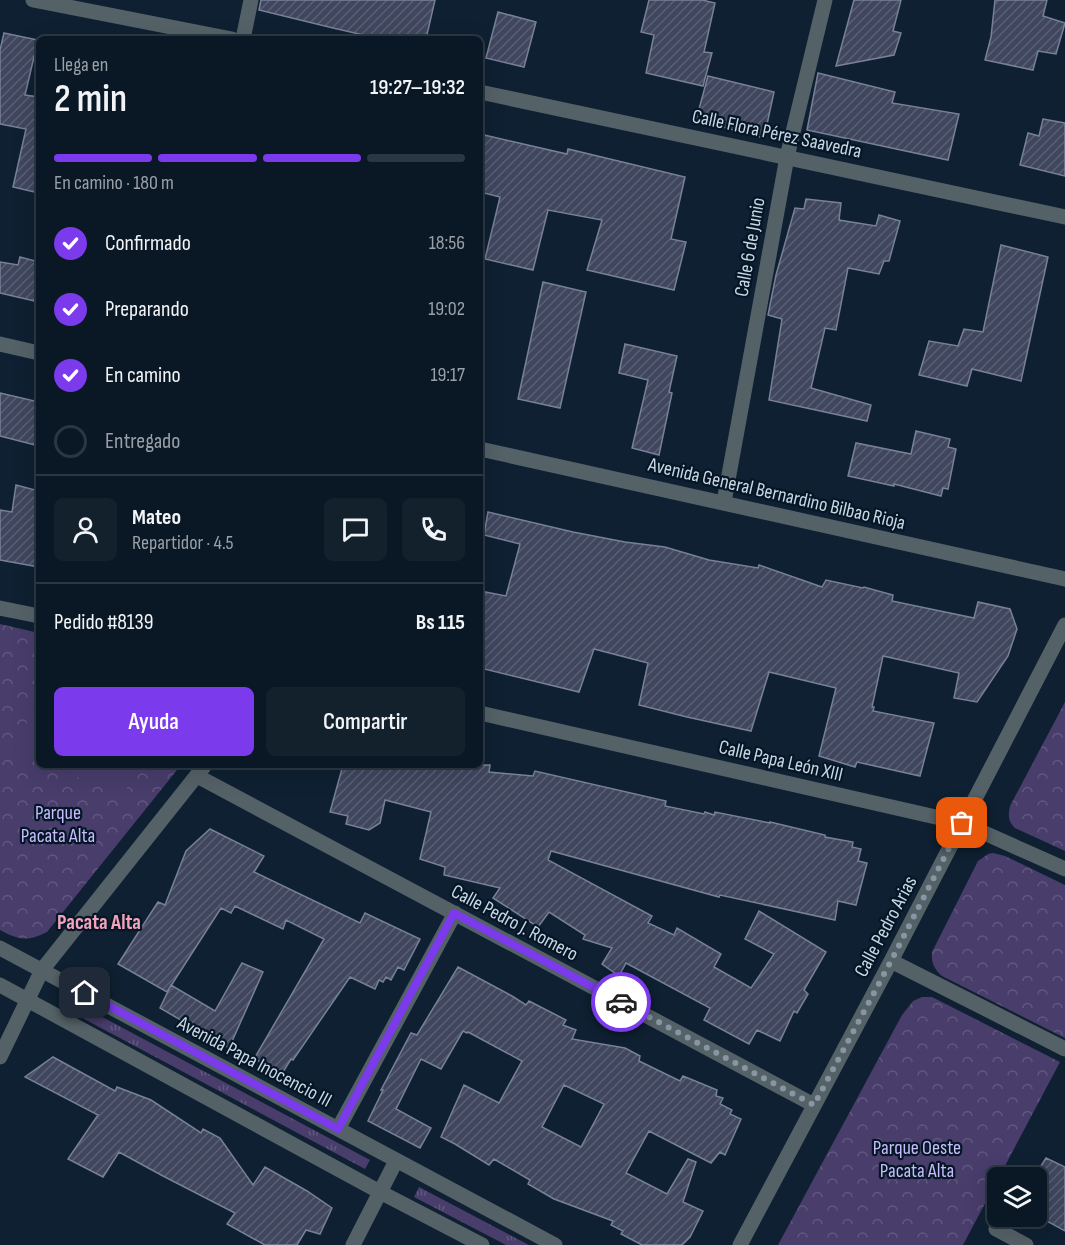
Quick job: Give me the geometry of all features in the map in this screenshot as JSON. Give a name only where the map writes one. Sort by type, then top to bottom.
[{"type":"street","points":[[33,0],[217,36]]},
{"type":"street","points":[[244,36],[251,0]]},
{"type":"street","name":"Calle 6 de Junio","points":[[724,502],[787,157],[825,0]]},
{"type":"street","name":"Calle Flora Pérez Saavedra","points":[[483,93],[1065,217]]},
{"type":"street","points":[[0,344],[36,352]]},
{"type":"street","name":"Avenida General Bernardino Bilbao Rioja","points":[[483,450],[1065,579]]},
{"type":"street","points":[[0,608],[36,615]]},
{"type":"street","name":"Calle Pedro Arias","points":[[740,1245],[891,961],[1065,625]]},
{"type":"street","name":"Calle Papa León XIII","points":[[483,714],[962,823],[1065,869]]},
{"type":"street","points":[[0,1057],[42,970],[201,770]]},
{"type":"street","name":"Calle Pedro J. Romero","points":[[201,770],[454,913],[814,1105]]},
{"type":"street","points":[[338,1129],[454,913]]},
{"type":"street","name":"Avenida Papa Inocencio III","points":[[0,948],[555,1245]]},
{"type":"street","points":[[891,961],[1065,1049]]},
{"type":"street","points":[[0,985],[482,1245]]},
{"type":"street","points":[[353,1245],[396,1161]]},
{"type":"street","points":[[996,1229],[1026,1245]]},
{"type":"green space","name":"Parque Pacata Alta","points":[[0,624],[36,632],[36,768],[179,768],[47,932],[23,939],[0,930]]},
{"type":"green space","points":[[36,700],[36,760],[15,752]]},
{"type":"green space","points":[[1065,702],[1065,851],[1015,828],[1009,816],[1010,806]]},
{"type":"green space","points":[[56,768],[135,768],[124,795]]},
{"type":"green space","points":[[993,853],[1005,856],[1065,885],[1065,1038],[942,976],[934,966],[932,952],[978,861]]},
{"type":"green space","name":"Parque Oeste Pacata Alta","points":[[922,997],[932,997],[1060,1062],[1004,1167],[987,1167],[987,1200],[963,1245],[778,1245],[902,1015],[913,1001]]},
{"type":"green space","points":[[78,1004],[370,1160],[365,1169],[73,1013]]},
{"type":"green space","points":[[419,1187],[529,1245],[506,1245],[414,1197]]},
{"type":"building","points":[[261,0],[435,0],[427,36],[368,36],[259,10]]},
{"type":"building","points":[[649,0],[702,0],[715,3],[704,52],[712,53],[703,86],[646,73],[654,35],[641,32]]},
{"type":"building","points":[[854,0],[901,0],[893,31],[901,33],[894,55],[836,66]]},
{"type":"building","points":[[995,0],[1047,0],[1043,16],[1065,23],[1056,54],[1038,51],[1033,70],[985,60],[991,37]]},
{"type":"building","points":[[498,12],[536,22],[524,67],[486,58]]},
{"type":"building","points":[[4,33],[36,40],[25,95],[36,97],[36,192],[13,187],[26,129],[0,124],[0,50]]},
{"type":"building","points":[[818,73],[895,92],[892,103],[959,114],[948,160],[807,130]]},
{"type":"building","points":[[708,76],[774,92],[764,138],[696,120]]},
{"type":"building","points":[[1043,119],[1065,123],[1065,176],[1020,165],[1028,133],[1039,136]]},
{"type":"building","points":[[483,135],[567,154],[568,149],[685,177],[671,239],[686,242],[674,290],[587,270],[602,220],[548,210],[533,270],[485,259],[500,197],[483,193]]},
{"type":"building","points":[[806,199],[841,203],[839,220],[876,226],[879,215],[900,221],[889,261],[884,261],[879,274],[848,268],[836,330],[825,328],[811,388],[871,405],[867,421],[769,400],[782,319],[768,315],[776,275],[795,208],[804,209]]},
{"type":"building","points":[[1001,245],[1048,257],[1021,381],[972,369],[967,386],[919,375],[929,341],[958,346],[964,329],[983,332]]},
{"type":"building","points":[[20,257],[36,261],[36,301],[0,293],[0,262],[18,265]]},
{"type":"building","points":[[543,282],[586,292],[560,408],[518,399]]},
{"type":"building","points":[[625,344],[677,356],[659,455],[632,448],[648,380],[619,373]]},
{"type":"building","points":[[0,393],[36,401],[36,445],[0,436]]},
{"type":"building","points":[[916,431],[950,439],[948,447],[956,449],[948,489],[943,488],[941,496],[894,484],[894,486],[848,476],[856,443],[911,454]]},
{"type":"building","points":[[16,485],[36,490],[36,566],[0,560],[0,510],[12,512]]},
{"type":"building","points":[[488,512],[573,532],[665,547],[709,560],[758,568],[759,565],[822,587],[826,580],[864,587],[893,595],[892,601],[974,618],[978,602],[1010,609],[1017,629],[1008,656],[977,702],[954,698],[959,673],[883,656],[873,711],[934,723],[920,776],[857,762],[855,767],[819,756],[836,688],[769,672],[751,731],[639,705],[648,663],[594,649],[579,692],[483,669],[483,592],[506,596],[520,544],[484,535]]},
{"type":"building","points":[[483,765],[490,765],[489,772],[533,776],[535,771],[666,801],[665,806],[704,814],[705,812],[714,815],[715,812],[770,822],[853,842],[852,847],[861,849],[858,861],[867,863],[856,905],[838,901],[835,920],[720,895],[719,897],[551,851],[548,860],[652,916],[648,923],[674,935],[677,928],[721,954],[714,967],[751,988],[774,954],[745,939],[759,911],[826,952],[804,990],[808,994],[797,1013],[794,1011],[780,1041],[757,1030],[749,1044],[704,1020],[710,1008],[626,963],[619,976],[602,964],[612,948],[583,939],[585,935],[549,912],[538,927],[493,898],[500,888],[444,875],[445,867],[420,859],[431,812],[385,800],[380,823],[369,830],[346,824],[348,816],[330,812],[342,768],[483,768]]},
{"type":"building","points":[[210,829],[264,856],[254,872],[360,923],[365,913],[420,939],[404,970],[398,967],[391,980],[386,977],[383,982],[379,980],[375,989],[350,977],[283,1072],[254,1059],[324,939],[286,920],[283,929],[235,906],[231,913],[221,908],[167,992],[118,964],[158,902],[165,905],[186,851]]},
{"type":"building","points":[[242,963],[263,972],[229,1048],[160,1008],[171,985],[215,1011]]},
{"type":"building","points":[[458,967],[526,1005],[529,1001],[566,1020],[563,1025],[576,1030],[572,1039],[625,1048],[640,1056],[639,1061],[680,1081],[683,1076],[717,1090],[716,1096],[723,1098],[720,1104],[732,1110],[730,1114],[741,1119],[725,1155],[720,1152],[711,1163],[649,1131],[626,1173],[667,1194],[688,1159],[696,1162],[683,1202],[703,1211],[690,1237],[682,1245],[642,1245],[621,1234],[623,1231],[611,1225],[613,1221],[554,1199],[528,1184],[530,1180],[494,1159],[489,1165],[441,1137],[464,1085],[499,1103],[522,1061],[468,1032],[463,1031],[441,1069],[421,1059],[396,1109],[431,1128],[420,1148],[368,1121],[383,1090],[381,1090],[411,1033],[417,1035]],"holes":[[[564,1085],[604,1104],[581,1147],[542,1127]]]},
{"type":"building","points":[[53,1057],[115,1091],[117,1087],[151,1100],[201,1133],[203,1129],[220,1138],[253,1185],[265,1167],[307,1191],[332,1208],[320,1234],[306,1230],[297,1245],[265,1245],[227,1224],[235,1213],[119,1152],[103,1177],[68,1159],[98,1115],[25,1077]]},
{"type":"building","points":[[1046,1158],[1065,1167],[1065,1231],[1047,1221],[1047,1167],[1040,1167]]},
{"type":"way so far","points":[[621,1002],[814,1105],[962,823]]},
{"type":"district","name":"Pacata Alta","points":[[99,922]]},
{"type":"route","points":[[85,993],[338,1129],[454,913],[621,1002]]}]
